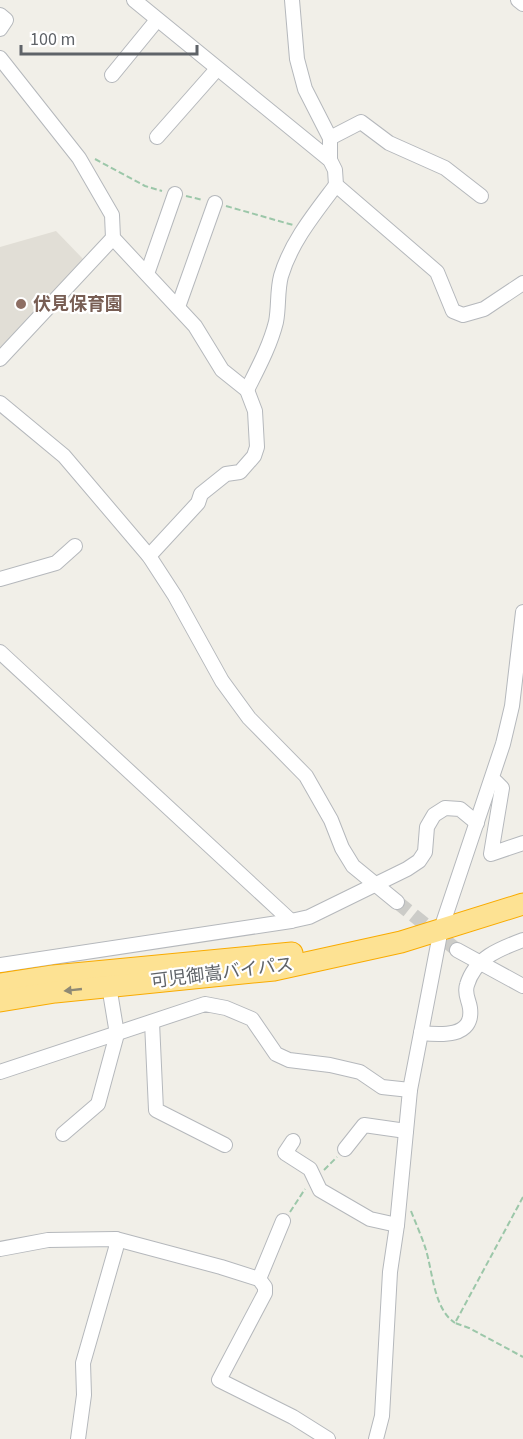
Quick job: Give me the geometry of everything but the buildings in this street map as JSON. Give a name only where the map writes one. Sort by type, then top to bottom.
[{"type":"highway","name":"可児御嵩バイパス","points":[[0,1001],[55,992],[274,970],[401,942],[523,904]]},
{"type":"highway","name":"可児御嵩バイパス","points":[[0,984],[53,976],[294,953],[399,933],[441,929]]},
{"type":"street","points":[[134,0],[330,160],[335,170],[336,185],[304,228],[281,277],[276,321],[271,340],[248,390]]},
{"type":"street","points":[[292,0],[297,59],[305,88],[330,138],[330,160]]},
{"type":"street","points":[[518,0],[523,4]]},
{"type":"street","points":[[0,15],[6,20],[0,29]]},
{"type":"street","points":[[112,75],[157,20]]},
{"type":"street","points":[[0,58],[79,158],[112,215],[113,238],[195,326],[222,370],[248,390],[255,411],[257,447],[254,456],[240,472],[226,474],[201,494],[198,503],[149,556]]},
{"type":"street","points":[[157,137],[217,69]]},
{"type":"street","points":[[330,138],[361,122],[389,143],[445,168],[481,196]]},
{"type":"street","points":[[336,185],[437,272],[453,311],[463,315],[484,309],[523,283]]},
{"type":"street","points":[[147,274],[176,194]]},
{"type":"street","points":[[178,307],[215,203]]},
{"type":"street","points":[[0,359],[113,238]]},
{"type":"street","points":[[0,404],[64,456],[149,556],[175,596],[222,681],[249,718],[306,776],[353,866],[398,902]]},
{"type":"street","points":[[0,579],[56,563],[75,546]]},
{"type":"street","points":[[376,1439],[382,1416],[390,1272],[397,1225],[410,1090],[441,929],[492,780],[512,706],[523,612]]},
{"type":"street","points":[[0,652],[291,921]]},
{"type":"street","points":[[492,780],[502,788],[491,854],[523,843]]},
{"type":"street","points":[[0,965],[309,917],[376,885],[419,861],[425,852],[427,828],[434,815],[445,808],[460,809],[477,824]]},
{"type":"street","points":[[421,1033],[441,1035],[456,1033],[465,1027],[470,1014],[465,993],[467,983],[480,962],[490,954],[523,940]]},
{"type":"street","points":[[457,950],[523,986]]},
{"type":"street","points":[[63,1134],[98,1104],[117,1034],[109,986]]},
{"type":"street","points":[[0,1072],[205,1004],[226,1008],[252,1019],[276,1054],[289,1060],[330,1065],[360,1072],[382,1087],[410,1090]]},
{"type":"street","points":[[152,1023],[156,1110],[225,1145]]},
{"type":"street","points":[[345,1149],[363,1125],[406,1131]]},
{"type":"street","points":[[293,1141],[285,1153],[310,1169],[320,1190],[370,1219],[397,1225]]},
{"type":"street","points":[[259,1279],[283,1221]]},
{"type":"street","points":[[78,1439],[84,1395],[83,1363],[116,1248],[116,1239]]},
{"type":"street","points":[[0,1249],[48,1240],[116,1239],[221,1266],[259,1279],[265,1287],[265,1293],[219,1380],[293,1417],[328,1439]]},
{"type":"path","points":[[400,1194],[407,1200],[426,1249],[446,1317],[523,1357]]},
{"type":"path","points":[[455,1323],[523,1197]]},
{"type":"shaded area","name":"伏見保育園","points":[[56,231],[84,260],[0,349],[0,247]]},
{"type":"tunnel","points":[[397,902],[457,950]]},
{"type":"place","name":"伏見保育園","points":[[21,304]]}]
